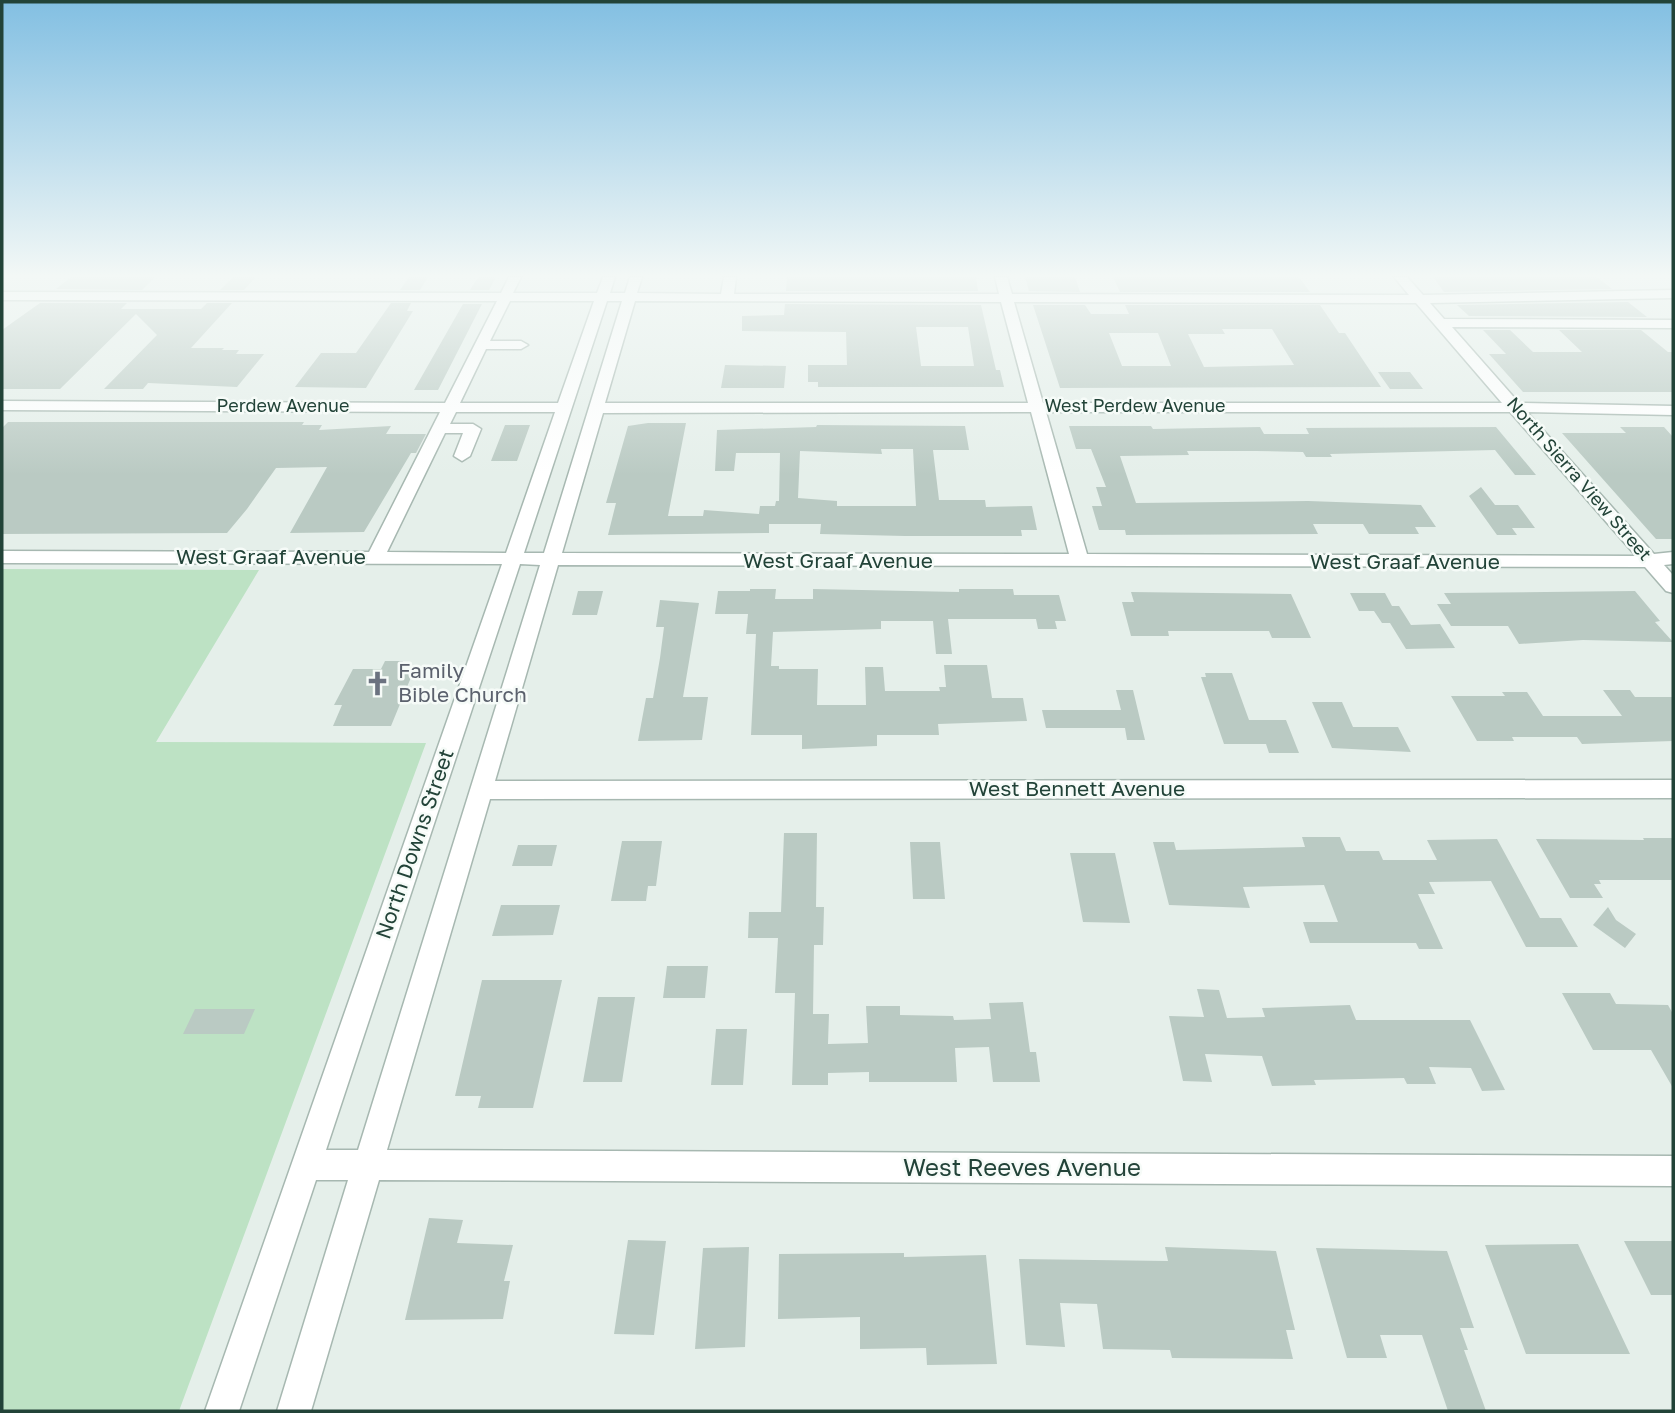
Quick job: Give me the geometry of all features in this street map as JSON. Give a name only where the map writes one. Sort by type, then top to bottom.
[{"type":"street","name":"North Downs Street","points":[[222,1411],[586,343]]},
{"type":"street","name":"North Downs Street","points":[[294,1411],[616,343]]},
{"type":"street","points":[[1018,343],[1080,562]]},
{"type":"street","name":"North Sierra View Street","points":[[1459,343],[1673,587]]},
{"type":"street","points":[[376,557],[481,345],[521,345]]},
{"type":"street","name":"Perdew Avenue","points":[[2,405],[564,408]]},
{"type":"street","name":"West Perdew Avenue","points":[[596,408],[1035,406],[1673,410]]},
{"type":"street","points":[[439,428],[473,429],[490,422],[496,407]]},
{"type":"street","points":[[462,456],[473,429]]},
{"type":"street","name":"West Graaf Avenue","points":[[2,557],[1080,562],[1651,561],[1673,558]]},
{"type":"street","name":"West Bennett Avenue","points":[[481,790],[1673,789]]},
{"type":"street","name":"West Reeves Avenue","points":[[307,1165],[1673,1171]]},
{"type":"green space","points":[[2,569],[259,570],[156,742],[426,743],[179,1411],[2,1411]]},
{"type":"building","points":[[2,343],[107,343],[60,389],[2,389]]},
{"type":"building","points":[[149,343],[196,343],[191,348],[224,348],[222,350],[239,350],[236,354],[264,354],[237,387],[148,383],[143,389],[104,389]]},
{"type":"building","points":[[363,343],[394,343],[366,388],[295,387],[321,353],[356,353]]},
{"type":"building","points":[[441,343],[462,343],[438,390],[414,390]]},
{"type":"building","points":[[846,343],[918,343],[921,366],[974,366],[970,343],[990,343],[996,370],[1000,370],[1004,387],[818,387],[818,382],[808,382],[808,365],[847,365]]},
{"type":"building","points":[[1045,343],[1113,343],[1122,366],[1171,366],[1162,343],[1192,343],[1204,367],[1294,365],[1281,343],[1352,343],[1381,387],[1060,388]]},
{"type":"building","points":[[1495,343],[1524,343],[1533,352],[1582,352],[1573,343],[1657,343],[1668,352],[1673,352],[1673,392],[1523,392],[1489,354],[1506,354]]},
{"type":"building","points":[[725,365],[786,366],[784,388],[721,388]]},
{"type":"building","points":[[1378,372],[1410,372],[1423,389],[1390,389]]},
{"type":"building","points":[[8,422],[304,422],[302,425],[322,425],[319,430],[391,426],[386,434],[426,434],[416,453],[411,453],[364,532],[290,533],[327,467],[276,468],[227,533],[2,534],[2,428]]},
{"type":"building","points":[[686,423],[668,516],[703,516],[704,510],[759,514],[760,506],[775,506],[776,501],[779,501],[780,453],[736,453],[734,471],[715,471],[717,430],[817,425],[965,426],[969,450],[933,450],[939,500],[985,500],[986,507],[1032,506],[1037,530],[1021,530],[1022,536],[905,536],[820,534],[821,524],[769,524],[769,533],[608,535],[616,503],[606,503],[628,426]],"holes":[[[881,449],[913,449],[916,506],[837,506],[837,501],[798,498],[800,451],[882,454]]]},
{"type":"building","points":[[505,425],[530,425],[517,461],[491,461]]},
{"type":"building","points":[[1069,426],[1151,426],[1153,429],[1260,427],[1264,434],[1309,434],[1306,428],[1496,427],[1536,475],[1515,475],[1495,450],[1330,454],[1332,457],[1306,457],[1303,452],[1256,451],[1187,451],[1189,455],[1120,456],[1136,503],[1308,501],[1421,505],[1436,527],[1415,527],[1419,534],[1369,534],[1363,524],[1313,524],[1318,534],[1126,535],[1125,530],[1099,530],[1092,506],[1102,506],[1096,487],[1106,487],[1091,449],[1076,449]]},
{"type":"building","points":[[1620,427],[1664,427],[1673,437],[1673,539],[1656,539],[1562,433],[1626,433]]},
{"type":"building","points":[[1481,487],[1495,505],[1518,505],[1535,528],[1512,528],[1517,535],[1497,535],[1469,496]]},
{"type":"building","points":[[776,589],[775,599],[813,599],[813,589],[959,592],[959,589],[1013,589],[1014,595],[1059,595],[1066,621],[1055,621],[1057,629],[1038,629],[1036,619],[948,619],[952,654],[936,654],[933,621],[881,621],[881,629],[773,632],[771,666],[779,666],[779,669],[818,669],[817,705],[866,705],[865,667],[883,667],[885,691],[940,691],[939,687],[946,687],[944,665],[987,665],[992,698],[1023,698],[1027,721],[938,724],[939,735],[877,735],[877,746],[802,749],[802,735],[751,735],[756,634],[746,634],[748,614],[715,614],[718,591]]},
{"type":"building","points":[[578,591],[603,591],[597,615],[572,615]]},
{"type":"building","points":[[1635,591],[1660,621],[1655,622],[1673,642],[1583,640],[1519,644],[1508,626],[1451,626],[1437,604],[1451,604],[1444,593]]},
{"type":"building","points":[[1131,592],[1291,594],[1311,638],[1272,638],[1269,631],[1168,631],[1169,636],[1131,636],[1122,602],[1134,602]]},
{"type":"building","points":[[1350,593],[1385,593],[1392,606],[1399,606],[1411,625],[1440,624],[1455,648],[1406,649],[1390,623],[1382,623],[1374,611],[1359,611]]},
{"type":"building","points":[[660,600],[699,603],[683,697],[708,697],[702,740],[638,741],[646,698],[653,698],[660,658],[664,627],[656,627]]},
{"type":"building","points":[[385,661],[403,661],[399,670],[414,670],[391,726],[333,726],[342,705],[334,705],[353,669],[381,669]]},
{"type":"building","points":[[1205,673],[1232,673],[1249,720],[1286,720],[1299,753],[1269,753],[1266,744],[1224,744],[1201,677],[1206,677]]},
{"type":"building","points":[[1116,690],[1133,690],[1145,740],[1127,740],[1125,728],[1046,728],[1042,710],[1121,710]]},
{"type":"building","points":[[1603,690],[1630,690],[1635,697],[1673,697],[1673,741],[1582,744],[1577,737],[1512,737],[1514,741],[1477,741],[1451,696],[1505,696],[1502,692],[1527,692],[1543,716],[1622,716]]},
{"type":"building","points":[[1312,702],[1342,702],[1353,727],[1398,727],[1411,752],[1332,748]]},
{"type":"building","points":[[784,833],[817,833],[816,907],[824,907],[823,945],[814,945],[813,1014],[829,1014],[828,1044],[868,1043],[866,1006],[900,1006],[900,1015],[953,1016],[954,1020],[991,1019],[989,1003],[1023,1002],[1030,1052],[1036,1052],[1040,1082],[993,1082],[989,1047],[955,1048],[957,1082],[869,1082],[869,1072],[828,1073],[828,1085],[792,1085],[795,993],[775,993],[778,938],[748,938],[749,912],[781,912]]},
{"type":"building","points":[[1302,837],[1340,837],[1346,851],[1379,851],[1383,860],[1437,860],[1427,840],[1497,839],[1540,918],[1561,918],[1578,947],[1526,947],[1491,881],[1429,882],[1435,894],[1418,894],[1443,949],[1419,949],[1416,943],[1310,943],[1303,922],[1338,922],[1324,885],[1243,887],[1250,908],[1169,905],[1153,842],[1174,842],[1176,850],[1305,847]]},
{"type":"building","points":[[1643,838],[1673,838],[1673,880],[1599,880],[1601,884],[1594,884],[1603,898],[1570,898],[1536,839],[1644,840]]},
{"type":"building","points":[[622,841],[662,841],[656,886],[648,886],[646,901],[611,901]]},
{"type":"building","points":[[910,842],[940,842],[945,899],[913,899]]},
{"type":"building","points":[[518,845],[557,845],[552,866],[512,866]]},
{"type":"building","points":[[1070,853],[1115,853],[1130,923],[1083,922]]},
{"type":"building","points":[[501,905],[560,905],[553,935],[492,936]]},
{"type":"building","points":[[1608,907],[1616,920],[1636,934],[1625,948],[1593,925]]},
{"type":"building","points":[[667,966],[708,966],[705,998],[663,998]]},
{"type":"building","points":[[482,980],[562,980],[533,1108],[478,1108],[481,1096],[455,1096]]},
{"type":"building","points":[[1197,989],[1219,990],[1227,1018],[1265,1017],[1262,1008],[1350,1005],[1356,1020],[1470,1020],[1505,1090],[1482,1091],[1471,1068],[1429,1067],[1436,1084],[1407,1084],[1404,1078],[1314,1080],[1316,1085],[1272,1086],[1262,1056],[1205,1054],[1212,1082],[1183,1081],[1169,1016],[1204,1017]]},
{"type":"building","points":[[1562,993],[1610,993],[1616,1004],[1668,1005],[1673,1014],[1673,1088],[1651,1050],[1593,1050]]},
{"type":"building","points":[[598,997],[635,997],[622,1082],[583,1082]]},
{"type":"building","points":[[195,1009],[255,1009],[244,1034],[183,1034]]},
{"type":"building","points":[[716,1029],[747,1029],[743,1085],[711,1085]]},
{"type":"building","points":[[429,1218],[463,1220],[457,1243],[513,1245],[504,1281],[510,1281],[503,1319],[405,1320]]},
{"type":"building","points":[[628,1240],[666,1241],[654,1335],[614,1334]]},
{"type":"building","points":[[1624,1241],[1673,1241],[1673,1295],[1651,1295]]},
{"type":"building","points":[[1578,1244],[1630,1354],[1526,1354],[1485,1245]]},
{"type":"building","points":[[749,1247],[745,1347],[695,1349],[703,1248]]},
{"type":"building","points":[[1165,1247],[1276,1251],[1295,1330],[1286,1330],[1293,1359],[1172,1358],[1170,1350],[1103,1349],[1097,1304],[1060,1303],[1065,1347],[1026,1345],[1019,1259],[1168,1261]]},
{"type":"building","points":[[1316,1248],[1447,1251],[1474,1328],[1460,1328],[1468,1350],[1464,1350],[1486,1411],[1448,1411],[1422,1335],[1380,1335],[1387,1358],[1347,1358]]},
{"type":"building","points":[[904,1253],[904,1257],[986,1255],[997,1364],[927,1365],[926,1348],[860,1349],[860,1317],[778,1319],[779,1254]]},
{"type":"place","name":"Family Bible Church","points":[[378,683]]}]
